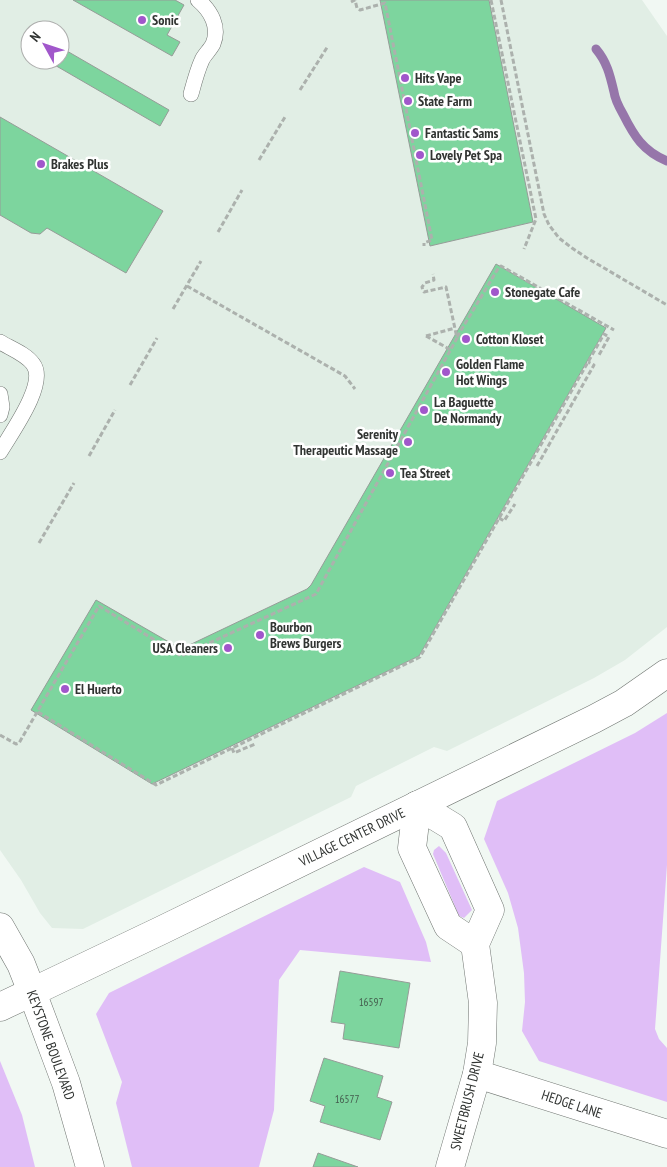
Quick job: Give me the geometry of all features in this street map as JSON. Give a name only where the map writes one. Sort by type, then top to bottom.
[{"type":"street","name":"VILLAGE CENTER DRIVE","points":[[0,1008],[594,719],[624,703],[667,673]]},
{"type":"street","points":[[417,805],[453,827],[490,910],[476,944],[448,926],[412,848],[417,805]]},
{"type":"street","name":"KEYSTONE BOULEVARD","points":[[0,927],[21,964],[32,992],[66,1083],[90,1167]]},
{"type":"street","name":"SWEETBRUSH DRIVE","points":[[450,1167],[477,1074],[482,1043],[483,1022],[480,972],[476,944]]},
{"type":"street","name":"HEDGE LANE","points":[[477,1074],[667,1134]]},
{"type":"lane","points":[[191,94],[202,59],[213,44],[214,34],[213,18],[208,8],[198,0]]},
{"type":"lane","points":[[0,342],[32,362],[36,368],[37,379],[36,388],[0,452]]},
{"type":"lane","points":[[0,394],[2,407],[0,416]]},
{"type":"path","points":[[491,0],[536,219],[524,249]]},
{"type":"path","points":[[501,0],[544,214],[548,225],[559,238],[586,258],[667,305]]},
{"type":"path","points":[[354,1],[360,10],[385,3],[432,240],[424,243],[424,246]]},
{"type":"path","points":[[300,90],[328,46]]},
{"type":"path","points":[[259,160],[285,117]]},
{"type":"path","points":[[218,232],[242,190]]},
{"type":"path","points":[[173,309],[201,261]]},
{"type":"path","points":[[0,735],[19,743],[100,606],[181,656],[316,594],[498,266],[614,330]]},
{"type":"path","points":[[433,274],[434,280],[424,283],[422,291],[446,287],[457,338]]},
{"type":"path","points":[[187,286],[346,376],[355,389]]},
{"type":"path","points":[[451,350],[426,336],[455,328]]},
{"type":"path","points":[[38,712],[156,785],[420,657],[604,334],[609,337],[599,355]]},
{"type":"path","points":[[130,385],[157,338]]},
{"type":"path","points":[[536,466],[594,366],[588,362]]},
{"type":"path","points":[[89,456],[115,410]]},
{"type":"path","points":[[39,543],[74,483]]},
{"type":"path","points":[[499,518],[504,521],[515,504]]},
{"type":"path","points":[[232,748],[234,753],[254,744]]},
{"type":"shaded area","points":[[0,0],[642,0],[667,36],[667,627],[625,660],[594,678],[447,751],[434,747],[356,786],[351,797],[83,929],[52,928],[40,913],[21,880],[0,850]]},
{"type":"shaded area","points":[[667,713],[667,865],[655,1029],[659,1039],[667,1048],[667,1102],[539,1061],[522,1031],[525,1002],[524,973],[518,928],[508,893],[484,839],[497,801],[635,733]]},
{"type":"shaded area","points":[[439,846],[446,853],[472,910],[464,918],[459,916],[433,854],[434,850]]},
{"type":"shaded area","points":[[364,867],[400,882],[426,942],[431,962],[300,950],[279,980],[274,1110],[259,1167],[132,1167],[116,1103],[122,1082],[96,1014],[109,993]]},
{"type":"shaded area","points":[[0,1061],[22,1115],[35,1167],[0,1167]]},
{"type":"building","name":"Sonic","points":[[73,0],[175,0],[184,5],[167,35],[180,42],[172,56]]},
{"type":"building","points":[[380,0],[489,0],[533,222],[430,246]]},
{"type":"building","points":[[70,53],[169,110],[160,126],[63,70],[70,70]]},
{"type":"building","name":"Brakes Plus","points":[[0,117],[163,211],[126,273],[47,228],[40,234],[31,233],[0,215]]},
{"type":"building","points":[[496,264],[606,328],[419,656],[152,784],[31,710],[96,600],[181,649],[307,589]]},
{"type":"building","points":[[340,971],[410,983],[399,1048],[343,1039],[345,1024],[331,1022]]},
{"type":"building","points":[[324,1058],[383,1076],[377,1097],[392,1102],[380,1140],[320,1122],[325,1106],[310,1101]]},
{"type":"building","points":[[318,1153],[358,1167],[313,1167]]},
{"type":"waterway","points":[[596,49],[609,74],[616,101],[631,129],[645,148],[667,161]]},
{"type":"place","name":"Sonic","points":[[142,20]]},
{"type":"place","name":"Hits Vape","points":[[405,78]]},
{"type":"place","name":"State Farm","points":[[408,101]]},
{"type":"place","name":"Fantastic Sams","points":[[415,133]]},
{"type":"place","name":"Lovely Pet Spa","points":[[420,155]]},
{"type":"place","name":"Brakes Plus","points":[[41,164]]},
{"type":"place","name":"Stonegate Cafe","points":[[495,292]]},
{"type":"place","name":"Cotton Kloset","points":[[466,339]]},
{"type":"place","name":"Golden Flame Hot Wings","points":[[446,372]]},
{"type":"place","name":"La Baguette De Normandy","points":[[424,410]]},
{"type":"place","name":"Serenity Therapeutic Massage","points":[[408,442]]},
{"type":"place","name":"Tea Street","points":[[390,473]]},
{"type":"place","name":"Bourbon Brews Burgers","points":[[260,635]]},
{"type":"place","name":"USA Cleaners","points":[[228,648]]},
{"type":"place","name":"El Huerto","points":[[65,689]]}]
